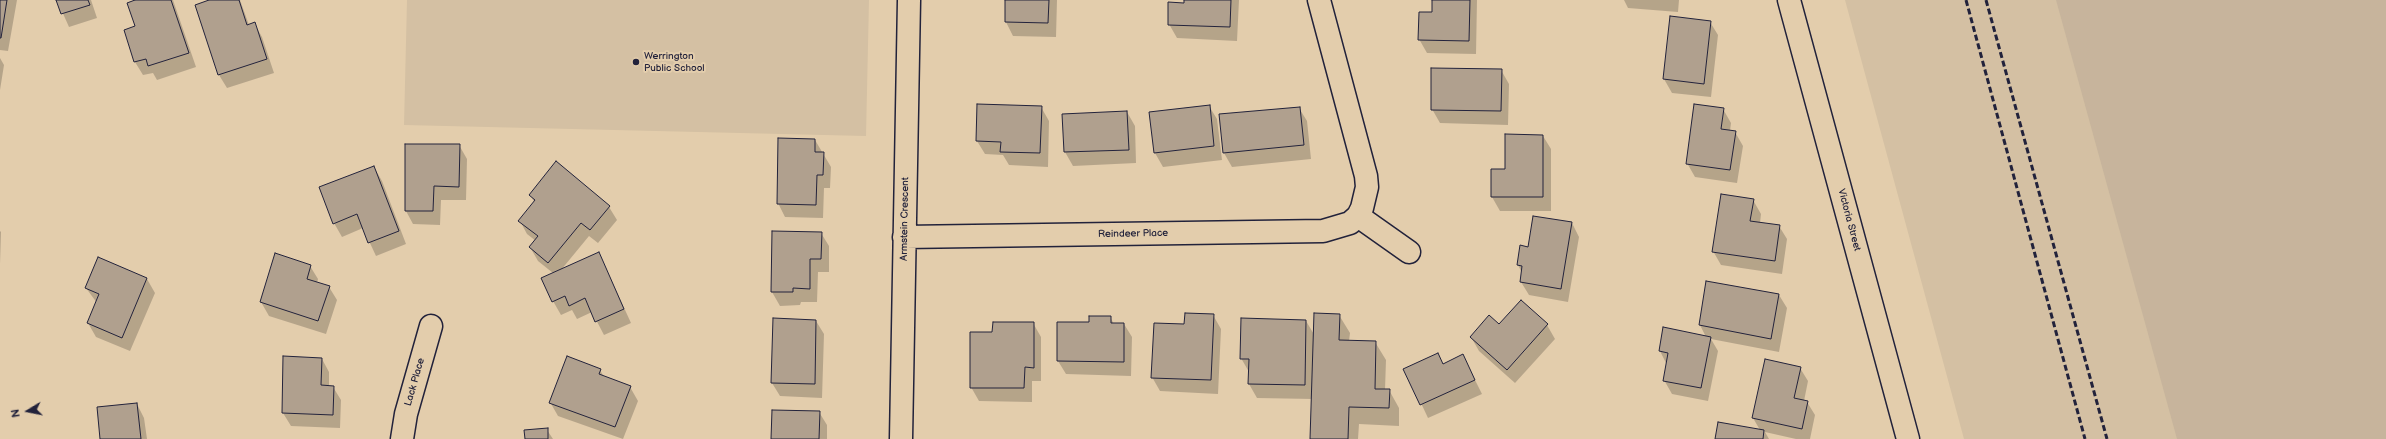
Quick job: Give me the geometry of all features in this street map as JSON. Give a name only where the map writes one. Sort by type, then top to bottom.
[{"type":"street","name":"Armstein Crescent","points":[[901,439],[909,0]]},
{"type":"street","points":[[1319,0],[1366,176],[1365,198],[1358,216],[1409,252]]},
{"type":"street","name":"Victoria Street","points":[[1789,0],[1908,439]]},
{"type":"street","name":"Reindeer Place","points":[[904,237],[1323,231],[1341,227],[1358,216]]},
{"type":"street","name":"Lack Place","points":[[402,439],[406,414],[431,326]]},
{"type":"shaded area","name":"Werrington Public School","points":[[407,0],[869,0],[866,136],[404,125]]},
{"type":"shaded area","points":[[1845,0],[2386,0],[2386,439],[1964,439]]},
{"type":"shaded area","points":[[2056,0],[2386,0],[2386,439],[2177,439]]},
{"type":"building","points":[[0,0],[7,0],[1,38],[0,38]]},
{"type":"building","points":[[56,0],[88,0],[90,5],[61,14]]},
{"type":"building","points":[[135,0],[171,0],[189,53],[148,66],[146,59],[134,62],[124,30],[135,26],[127,3]]},
{"type":"building","points":[[209,0],[239,0],[247,25],[255,22],[267,59],[218,75],[195,5]]},
{"type":"building","points":[[1005,0],[1049,0],[1048,23],[1005,22]]},
{"type":"building","points":[[1184,0],[1231,0],[1230,27],[1168,25],[1168,2],[1184,3]]},
{"type":"building","points":[[1432,0],[1470,0],[1469,41],[1418,40],[1419,12],[1432,12]]},
{"type":"building","points":[[1670,16],[1711,21],[1704,84],[1663,79]]},
{"type":"building","points":[[1431,68],[1502,69],[1501,111],[1431,110]]},
{"type":"building","points":[[977,104],[1042,106],[1040,153],[1000,152],[1001,142],[976,141]]},
{"type":"building","points":[[1694,104],[1724,108],[1721,129],[1736,131],[1730,170],[1686,164]]},
{"type":"building","points":[[1210,105],[1214,146],[1154,153],[1149,112]]},
{"type":"building","points":[[1300,107],[1304,145],[1223,153],[1219,114]]},
{"type":"building","points":[[1127,111],[1129,150],[1064,152],[1062,114]]},
{"type":"building","points":[[1505,134],[1543,135],[1543,197],[1491,197],[1491,169],[1505,169]]},
{"type":"building","points":[[778,138],[815,139],[815,152],[824,152],[823,175],[817,175],[816,205],[777,204]]},
{"type":"building","points":[[405,144],[460,144],[459,187],[434,186],[433,211],[405,211]]},
{"type":"building","points":[[556,161],[610,206],[590,230],[581,223],[548,263],[529,247],[538,236],[518,221],[535,200],[529,195]]},
{"type":"building","points":[[374,166],[399,231],[368,243],[357,214],[333,224],[319,187]]},
{"type":"building","points":[[1721,194],[1754,199],[1750,221],[1780,225],[1775,261],[1712,252]]},
{"type":"building","points":[[1533,216],[1572,222],[1561,289],[1520,282],[1522,266],[1517,265],[1520,245],[1528,247]]},
{"type":"building","points":[[772,231],[822,232],[821,259],[810,259],[810,289],[793,288],[793,292],[771,292]]},
{"type":"building","points":[[599,252],[624,309],[595,322],[585,298],[569,306],[565,296],[552,302],[541,278]]},
{"type":"building","points":[[275,253],[311,265],[307,279],[330,286],[318,321],[260,302]]},
{"type":"building","points":[[98,257],[147,278],[122,338],[87,323],[99,294],[85,288]]},
{"type":"building","points":[[1706,281],[1779,294],[1771,339],[1699,325]]},
{"type":"building","points":[[1521,300],[1548,324],[1507,370],[1470,337],[1489,315],[1499,324]]},
{"type":"building","points":[[1185,313],[1214,314],[1211,380],[1151,378],[1154,323],[1184,324]]},
{"type":"building","points":[[1314,313],[1340,314],[1339,340],[1376,341],[1375,389],[1390,389],[1389,408],[1349,407],[1348,439],[1310,439]]},
{"type":"building","points":[[1089,316],[1111,316],[1111,323],[1124,323],[1124,362],[1057,361],[1057,322],[1089,322]]},
{"type":"building","points":[[773,318],[816,320],[815,384],[771,383]]},
{"type":"building","points":[[1241,318],[1306,320],[1305,385],[1248,384],[1249,359],[1240,359]]},
{"type":"building","points":[[993,322],[1034,322],[1034,368],[1025,367],[1024,388],[970,388],[970,332],[992,332]]},
{"type":"building","points":[[1663,327],[1711,337],[1701,388],[1663,381],[1668,353],[1659,351]]},
{"type":"building","points":[[1438,353],[1443,364],[1463,354],[1475,380],[1420,405],[1403,369]]},
{"type":"building","points":[[283,356],[322,358],[321,385],[334,386],[333,415],[282,413]]},
{"type":"building","points":[[567,356],[601,369],[599,374],[631,386],[615,427],[549,403]]},
{"type":"building","points":[[1765,359],[1801,367],[1794,398],[1808,401],[1802,429],[1752,418]]},
{"type":"building","points":[[137,403],[141,439],[100,439],[97,407]]},
{"type":"building","points":[[772,410],[820,411],[819,439],[771,439]]},
{"type":"building","points":[[1718,422],[1764,430],[1763,439],[1715,439]]},
{"type":"building","points":[[548,428],[548,439],[525,439],[524,430]]},
{"type":"railway","points":[[1966,0],[2085,439]]},
{"type":"railway","points":[[1986,0],[2107,439]]},
{"type":"place","name":"Werrington Public School","points":[[636,62]]}]
